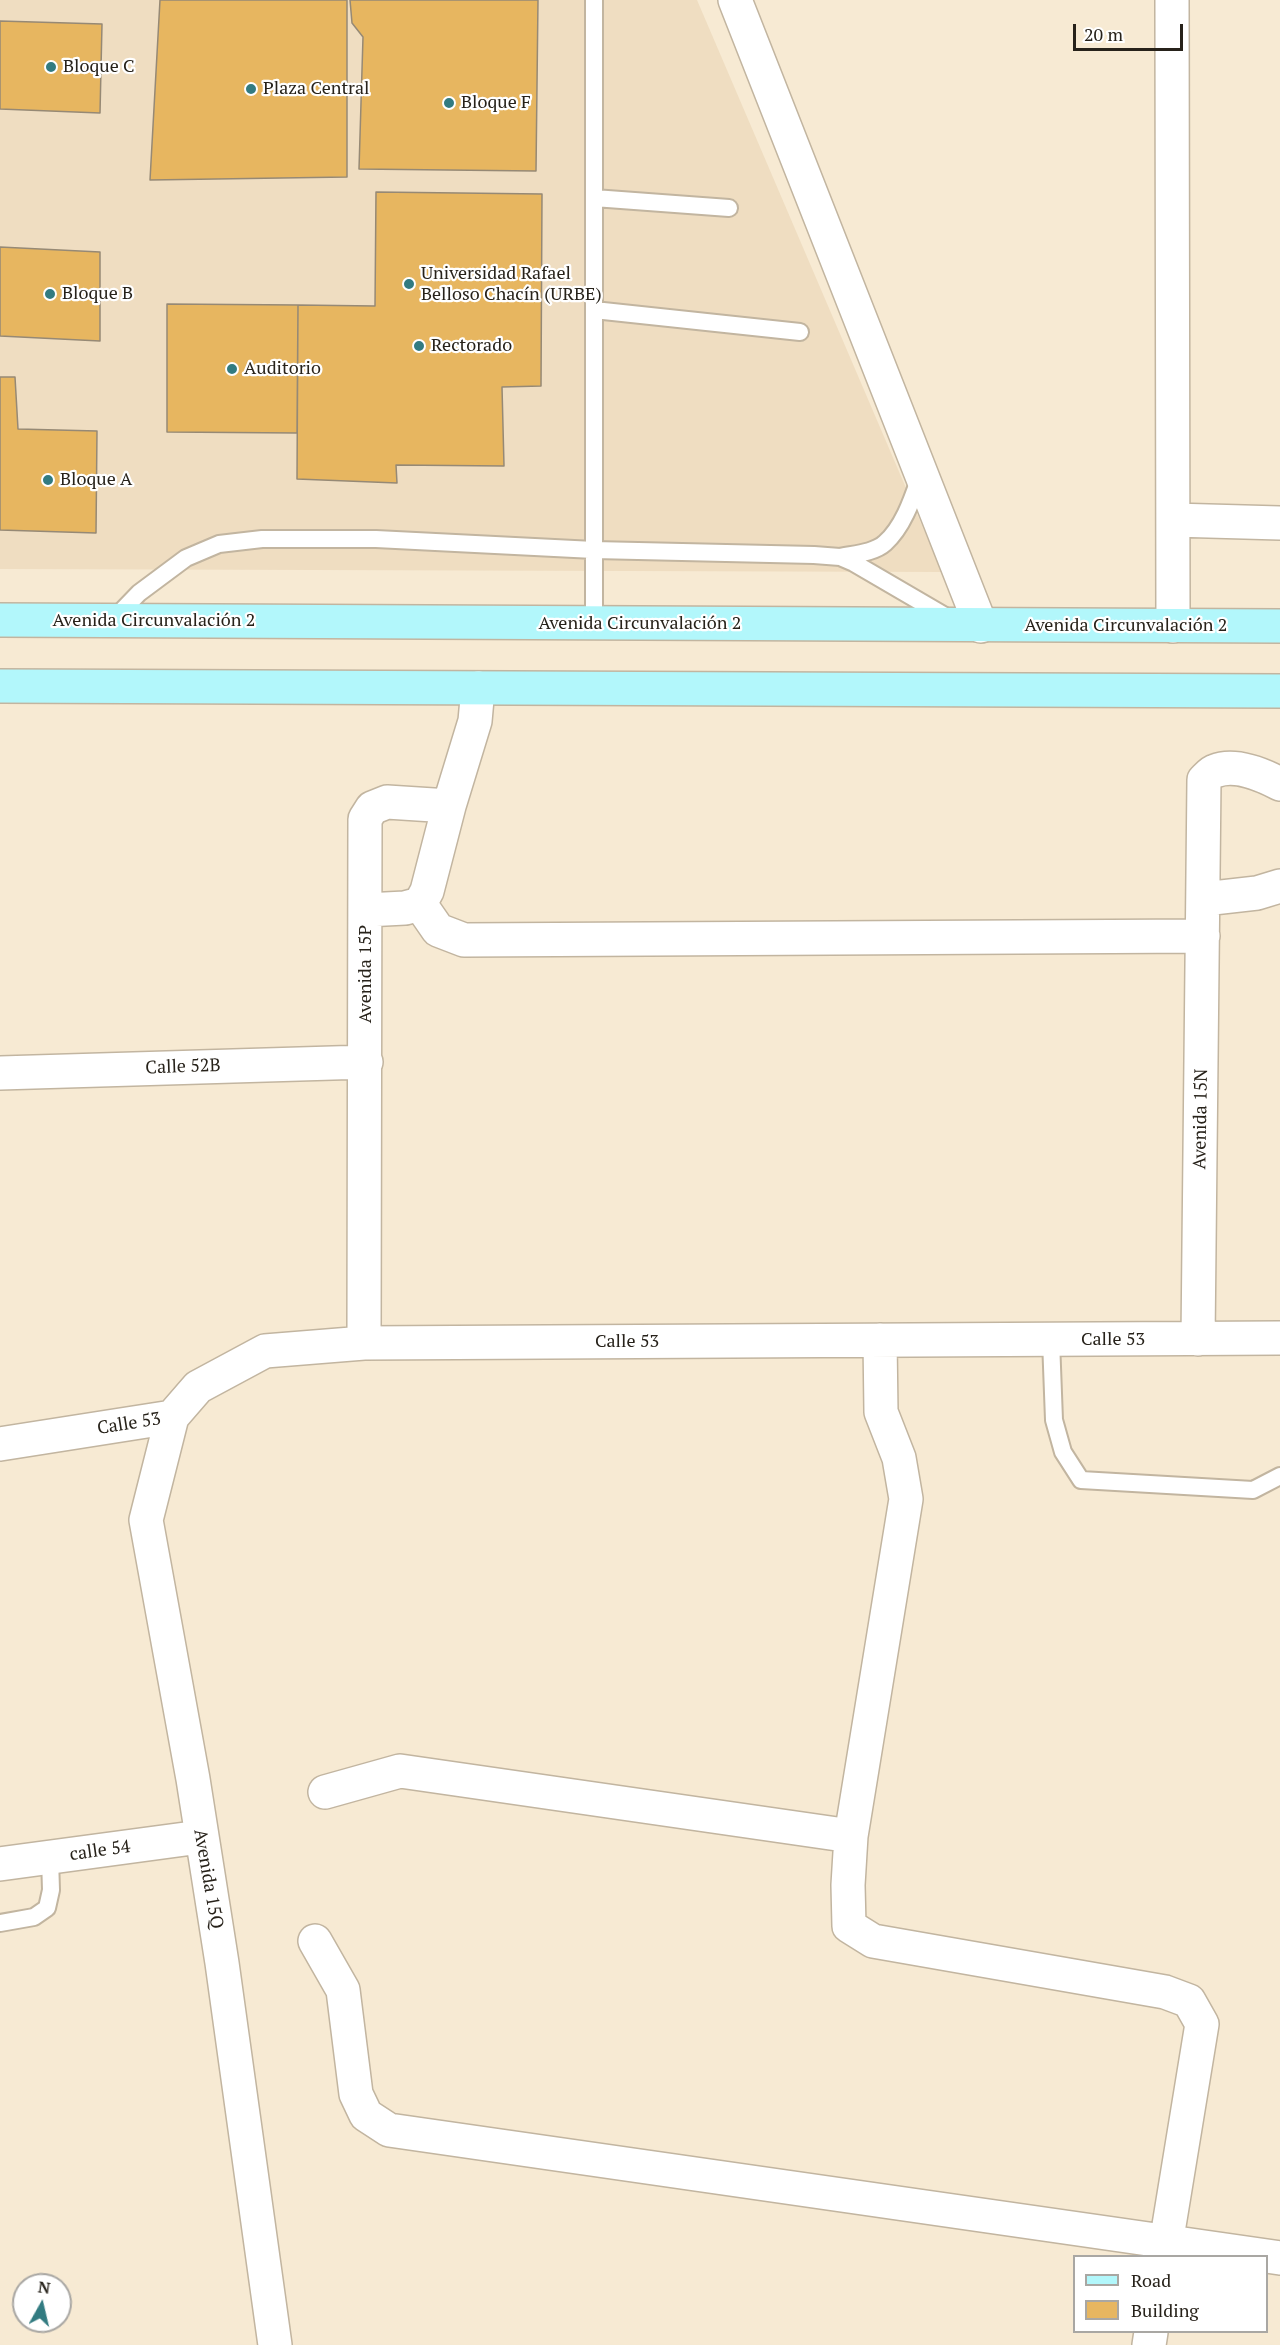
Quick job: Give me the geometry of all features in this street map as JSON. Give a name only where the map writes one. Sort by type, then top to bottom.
[{"type":"main road","name":"Avenida Circunvalación 2","points":[[0,620],[1280,626]]},
{"type":"main road","points":[[0,686],[1280,691]]},
{"type":"street","points":[[735,0],[921,473],[971,626]]},
{"type":"street","points":[[1172,0],[1173,626]]},
{"type":"street","points":[[1173,520],[1280,523]]},
{"type":"street","points":[[420,904],[426,891],[475,721],[478,688]]},
{"type":"street","name":"Avenida 15N","points":[[1198,1339],[1204,780],[1214,771],[1230,769],[1263,775],[1280,784]]},
{"type":"street","name":"Avenida 15P","points":[[364,1343],[365,819],[372,808],[387,802],[449,806]]},
{"type":"street","points":[[1204,899],[1257,893],[1280,886]]},
{"type":"street","points":[[366,910],[405,908],[420,904]]},
{"type":"street","points":[[420,904],[438,930],[464,940],[1203,936]]},
{"type":"street","name":"Calle 52B","points":[[0,1073],[366,1062]]},
{"type":"street","name":"Calle 53","points":[[0,1444],[172,1417],[198,1387],[265,1351],[364,1343],[1280,1338]]},
{"type":"street","points":[[880,1340],[881,1412],[899,1458],[906,1499],[851,1836],[848,1886],[849,1926],[873,1941],[1165,1992],[1189,2001],[1203,2024],[1165,2249]]},
{"type":"street","name":"Avenida 15Q","points":[[172,1417],[147,1520],[193,1779],[222,1963],[271,2344]]},
{"type":"street","points":[[325,1792],[400,1771],[851,1836]]},
{"type":"street","name":"calle 54","points":[[0,1864],[201,1837]]},
{"type":"street","points":[[315,1941],[343,1990],[356,2094],[366,2115],[389,2130],[1165,2249],[1242,2255]]},
{"type":"lane","points":[[594,0],[594,624]]},
{"type":"lane","points":[[594,198],[729,207]]},
{"type":"lane","points":[[594,310],[800,332]]},
{"type":"lane","points":[[112,621],[139,593],[186,558],[219,544],[262,539],[376,539],[594,550],[840,557],[866,552],[884,544],[904,519],[921,473]]},
{"type":"lane","points":[[840,557],[971,626]]},
{"type":"lane","points":[[1051,1340],[1054,1420],[1063,1452],[1081,1479],[1253,1490],[1280,1476]]},
{"type":"lane","points":[[0,1923],[34,1917],[47,1908],[51,1890],[50,1858]]},
{"type":"shaded area","name":"Universidad Rafael Belloso Chacín (URBE)","points":[[0,0],[697,0],[942,572],[0,569]]},
{"type":"building","name":"Plaza Central","points":[[160,0],[347,0],[347,177],[150,180]]},
{"type":"building","name":"Bloque F","points":[[350,0],[538,0],[536,171],[359,169],[363,37],[352,23]]},
{"type":"building","name":"Bloque C","points":[[0,21],[102,24],[100,113],[0,109]]},
{"type":"building","name":"Rectorado","points":[[376,192],[542,194],[541,386],[502,387],[504,466],[396,465],[397,483],[297,479],[298,305],[375,306]]},
{"type":"building","name":"Bloque B","points":[[0,247],[100,252],[100,341],[0,336]]},
{"type":"building","name":"Auditorio","points":[[167,304],[298,305],[297,433],[167,432]]},
{"type":"building","name":"Bloque A","points":[[0,377],[15,377],[18,429],[97,431],[96,533],[0,530]]},
{"type":"place","name":"Bloque C","points":[[51,67]]},
{"type":"place","name":"Plaza Central","points":[[251,89]]},
{"type":"place","name":"Bloque F","points":[[449,103]]},
{"type":"place","name":"Universidad Rafael Belloso Chacín (URBE)","points":[[409,284]]},
{"type":"place","name":"Bloque B","points":[[50,294]]},
{"type":"place","name":"Rectorado","points":[[419,346]]},
{"type":"place","name":"Auditorio","points":[[232,369]]},
{"type":"place","name":"Bloque A","points":[[48,480]]}]
